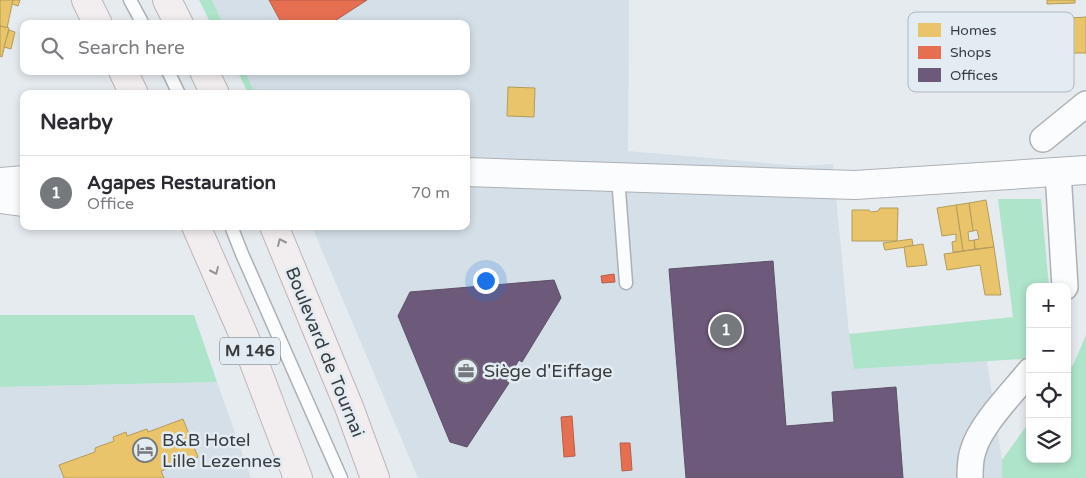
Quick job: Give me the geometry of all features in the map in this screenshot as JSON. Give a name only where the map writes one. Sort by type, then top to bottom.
[{"type":"main road","points":[[86,0],[96,20]]},
{"type":"main road","points":[[167,0],[177,20]]},
{"type":"main road","points":[[125,75],[132,90]]},
{"type":"main road","points":[[206,75],[212,90]]},
{"type":"main road","name":"M 146","points":[[198,230],[244,336],[298,478]]},
{"type":"main road","name":"Boulevard de Tournai","points":[[276,230],[349,407],[375,478]]},
{"type":"street","points":[[1043,140],[1086,104]]},
{"type":"street","points":[[470,172],[855,184],[1086,170]]},
{"type":"street","points":[[1058,172],[1065,283]]},
{"type":"street","points":[[0,182],[20,180]]},
{"type":"street","points":[[0,199],[20,202]]},
{"type":"street","points":[[970,478],[973,450],[978,439],[986,425],[1028,373]]},
{"type":"lane","points":[[130,0],[141,20]]},
{"type":"lane","points":[[170,75],[177,90]]},
{"type":"lane","points":[[618,177],[626,284]]},
{"type":"lane","points":[[233,230],[341,478]]},
{"type":"shaded area","points":[[212,0],[629,0],[628,151],[800,166],[833,164],[854,369],[987,361],[1002,460],[1002,478],[418,478],[313,230],[470,230],[470,90],[253,90],[247,75],[470,75],[470,20],[221,20]]},
{"type":"shaded area","points":[[217,382],[251,478],[0,478],[0,387]]},
{"type":"green space","points":[[199,0],[212,0],[221,20],[209,20]]},
{"type":"green space","points":[[239,75],[247,75],[253,90],[247,90]]},
{"type":"green space","points":[[998,199],[1041,199],[1049,283],[1026,283],[1026,356],[1024,359],[854,369],[849,334],[1013,317]]},
{"type":"green space","points":[[0,315],[194,315],[217,382],[0,387]]},
{"type":"green space","points":[[1086,335],[1086,478],[1002,478],[1002,460],[1026,427],[1026,463],[1071,463],[1071,367]]},
{"type":"building: Homes","points":[[0,0],[13,0],[7,28],[0,26]]},
{"type":"building: Homes","points":[[13,0],[20,0],[18,6],[12,4]]},
{"type":"building: Homes","points":[[1047,0],[1075,0],[1075,3],[1047,4]]},
{"type":"building: Homes","points":[[1086,17],[1086,53],[1074,53],[1074,18]]},
{"type":"building: Homes","points":[[0,26],[9,28],[2,57],[0,56]]},
{"type":"building: Homes","points":[[9,30],[15,32],[11,49],[4,47]]},
{"type":"building: Homes","points":[[508,87],[535,88],[534,117],[507,116]]},
{"type":"building: Homes","points":[[986,200],[994,247],[975,249],[974,240],[979,239],[977,230],[973,231],[969,203]]},
{"type":"building: Homes","points":[[969,203],[973,231],[968,232],[969,241],[974,240],[975,249],[963,251],[956,205]]},
{"type":"building: Homes","points":[[956,205],[963,251],[953,252],[952,242],[956,241],[956,234],[942,236],[937,208]]},
{"type":"building: Homes","points":[[880,208],[898,208],[897,241],[852,241],[852,210],[869,210],[871,212],[878,211]]},
{"type":"building: Homes","points":[[912,239],[913,246],[885,250],[883,243]]},
{"type":"building: Homes","points":[[923,244],[927,265],[907,267],[904,247]]},
{"type":"building: Homes","points":[[994,247],[1001,295],[985,295],[980,265],[947,270],[944,254]]},
{"type":"building: Homes","name":"B&B Hotel Lille Lezennes","points":[[183,419],[198,457],[161,471],[164,478],[64,478],[59,465],[95,452],[95,448],[114,441],[113,437],[126,432],[127,436],[147,429],[148,432]]},
{"type":"building: Shops","points":[[269,0],[367,0],[336,20],[280,20]]},
{"type":"building: Shops","points":[[614,274],[615,282],[602,283],[601,276]]},
{"type":"building: Shops","points":[[572,416],[575,456],[564,457],[561,417]]},
{"type":"building: Shops","points":[[620,443],[630,443],[632,470],[622,471]]},
{"type":"building: Offices","points":[[773,261],[786,426],[834,422],[832,392],[896,387],[903,478],[686,478],[669,269]]},
{"type":"building: Offices","name":"Siège d'Eiffage","points":[[554,280],[561,298],[522,362],[519,360],[506,381],[509,383],[467,447],[450,442],[398,316],[410,292]]},
{"type":"place","name":"Agapes Restauration","points":[[726,330]]},
{"type":"place","name":"Siège d'Eiffage","points":[[466,371]]},
{"type":"place","name":"B&B Hotel Lille Lezennes","points":[[145,450]]}]
